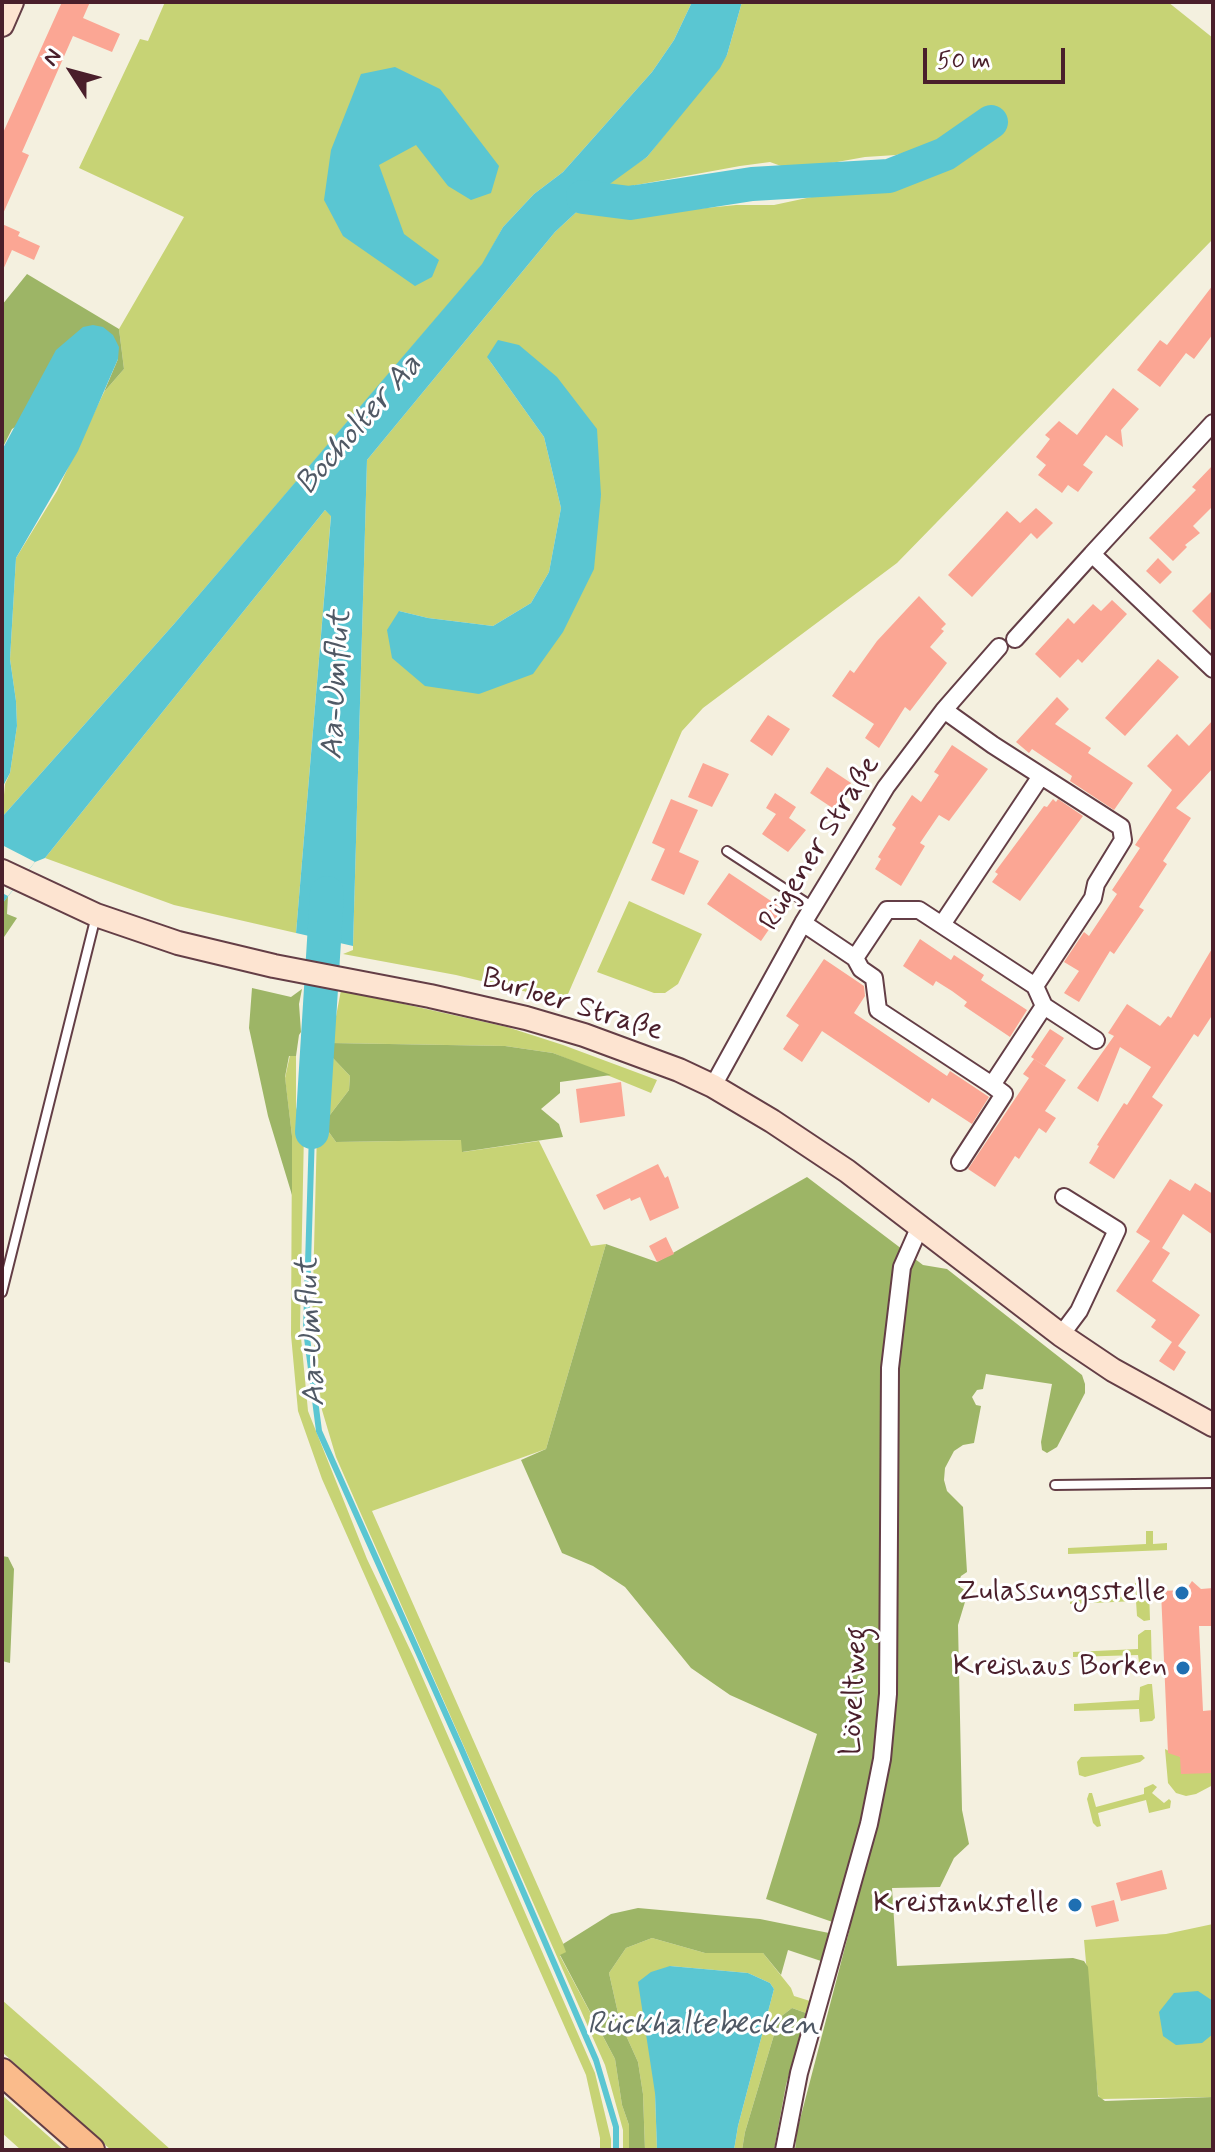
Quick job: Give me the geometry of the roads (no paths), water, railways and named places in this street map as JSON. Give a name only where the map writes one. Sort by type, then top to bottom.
[{"type":"main road","points":[[2,25],[12,2]]},
{"type":"main road","name":"Burloer Straße","points":[[12,876],[96,915],[178,943],[274,966],[430,996],[555,1027],[643,1056],[713,1086],[847,1171],[1061,1335],[1113,1370],[1213,1425]]},
{"type":"main road","points":[[2,2072],[91,2150]]},
{"type":"street","points":[[1015,639],[1213,423]]},
{"type":"street","points":[[1092,554],[1213,669]]},
{"type":"street","name":"Rügener Straße","points":[[713,1086],[803,923],[886,787],[944,710],[999,647]]},
{"type":"street","points":[[944,710],[1121,827],[1123,840],[1096,884],[1093,898],[1035,986]]},
{"type":"street","points":[[943,923],[1041,776]]},
{"type":"street","points":[[855,958],[887,910],[919,910],[1035,986],[1044,1006],[1096,1040]]},
{"type":"street","points":[[803,923],[855,958],[861,969],[874,978],[878,1010],[1004,1094],[960,1162]]},
{"type":"street","points":[[992,1085],[1044,1006]]},
{"type":"street","points":[[1061,1335],[1079,1311],[1117,1230],[1064,1197]]},
{"type":"street","name":"Löveltweg","points":[[784,2150],[799,2073],[869,1824],[882,1759],[888,1694],[890,1368],[902,1267],[920,1226]]},
{"type":"lane","points":[[727,851],[813,907]]},
{"type":"lane","points":[[2,1292],[96,915]]},
{"type":"lane","points":[[1055,1485],[1213,1483]]},
{"type":"water","name":"Bocholter Aa","points":[[692,2],[742,2],[727,55],[720,68],[647,157],[600,191],[634,185],[626,216],[584,205],[555,232],[367,460],[353,946],[296,933],[331,516],[325,510],[45,858],[35,862],[2,904],[2,817],[174,624],[482,264],[503,227],[534,194],[563,172],[652,72],[674,40]]},
{"type":"water","points":[[395,67],[440,89],[499,166],[491,193],[471,200],[448,186],[416,145],[379,165],[404,234],[439,260],[432,277],[415,286],[343,236],[324,200],[331,150],[361,74]]},
{"type":"water","points":[[83,327],[103,327],[113,335],[119,347],[118,359],[78,451],[16,558],[10,659],[17,726],[10,773],[2,788],[2,450],[56,350]]},
{"type":"water","points":[[498,340],[519,345],[557,377],[597,429],[601,495],[594,569],[563,632],[533,674],[479,694],[425,686],[392,658],[387,630],[399,611],[493,626],[531,603],[549,572],[561,508],[544,437],[487,357]]},
{"type":"water","name":"Rückhaltebecken","points":[[670,1966],[748,1973],[770,1983],[774,1989],[734,2150],[657,2150],[655,2093],[638,1982],[651,1972]]},
{"type":"water","points":[[1198,1991],[1213,2001],[1213,2034],[1202,2043],[1176,2045],[1163,2036],[1159,2012],[1174,1993]]},
{"type":"waterway","points":[[583,197],[630,203],[752,184],[889,176],[945,154],[991,122]]},
{"type":"waterway","name":"Aa-Umflut","points":[[312,1132],[327,893]]},
{"type":"waterway","name":"Aa-Umflut","points":[[312,1132],[306,1330],[319,1431],[596,2060],[616,2127],[616,2150]]},
{"type":"place","name":"Zulassungsstelle","points":[[1182,1593]]},
{"type":"place","name":"Kreishaus Borken","points":[[1183,1668]]},
{"type":"place","name":"Kreistankstelle","points":[[1075,1905]]}]
